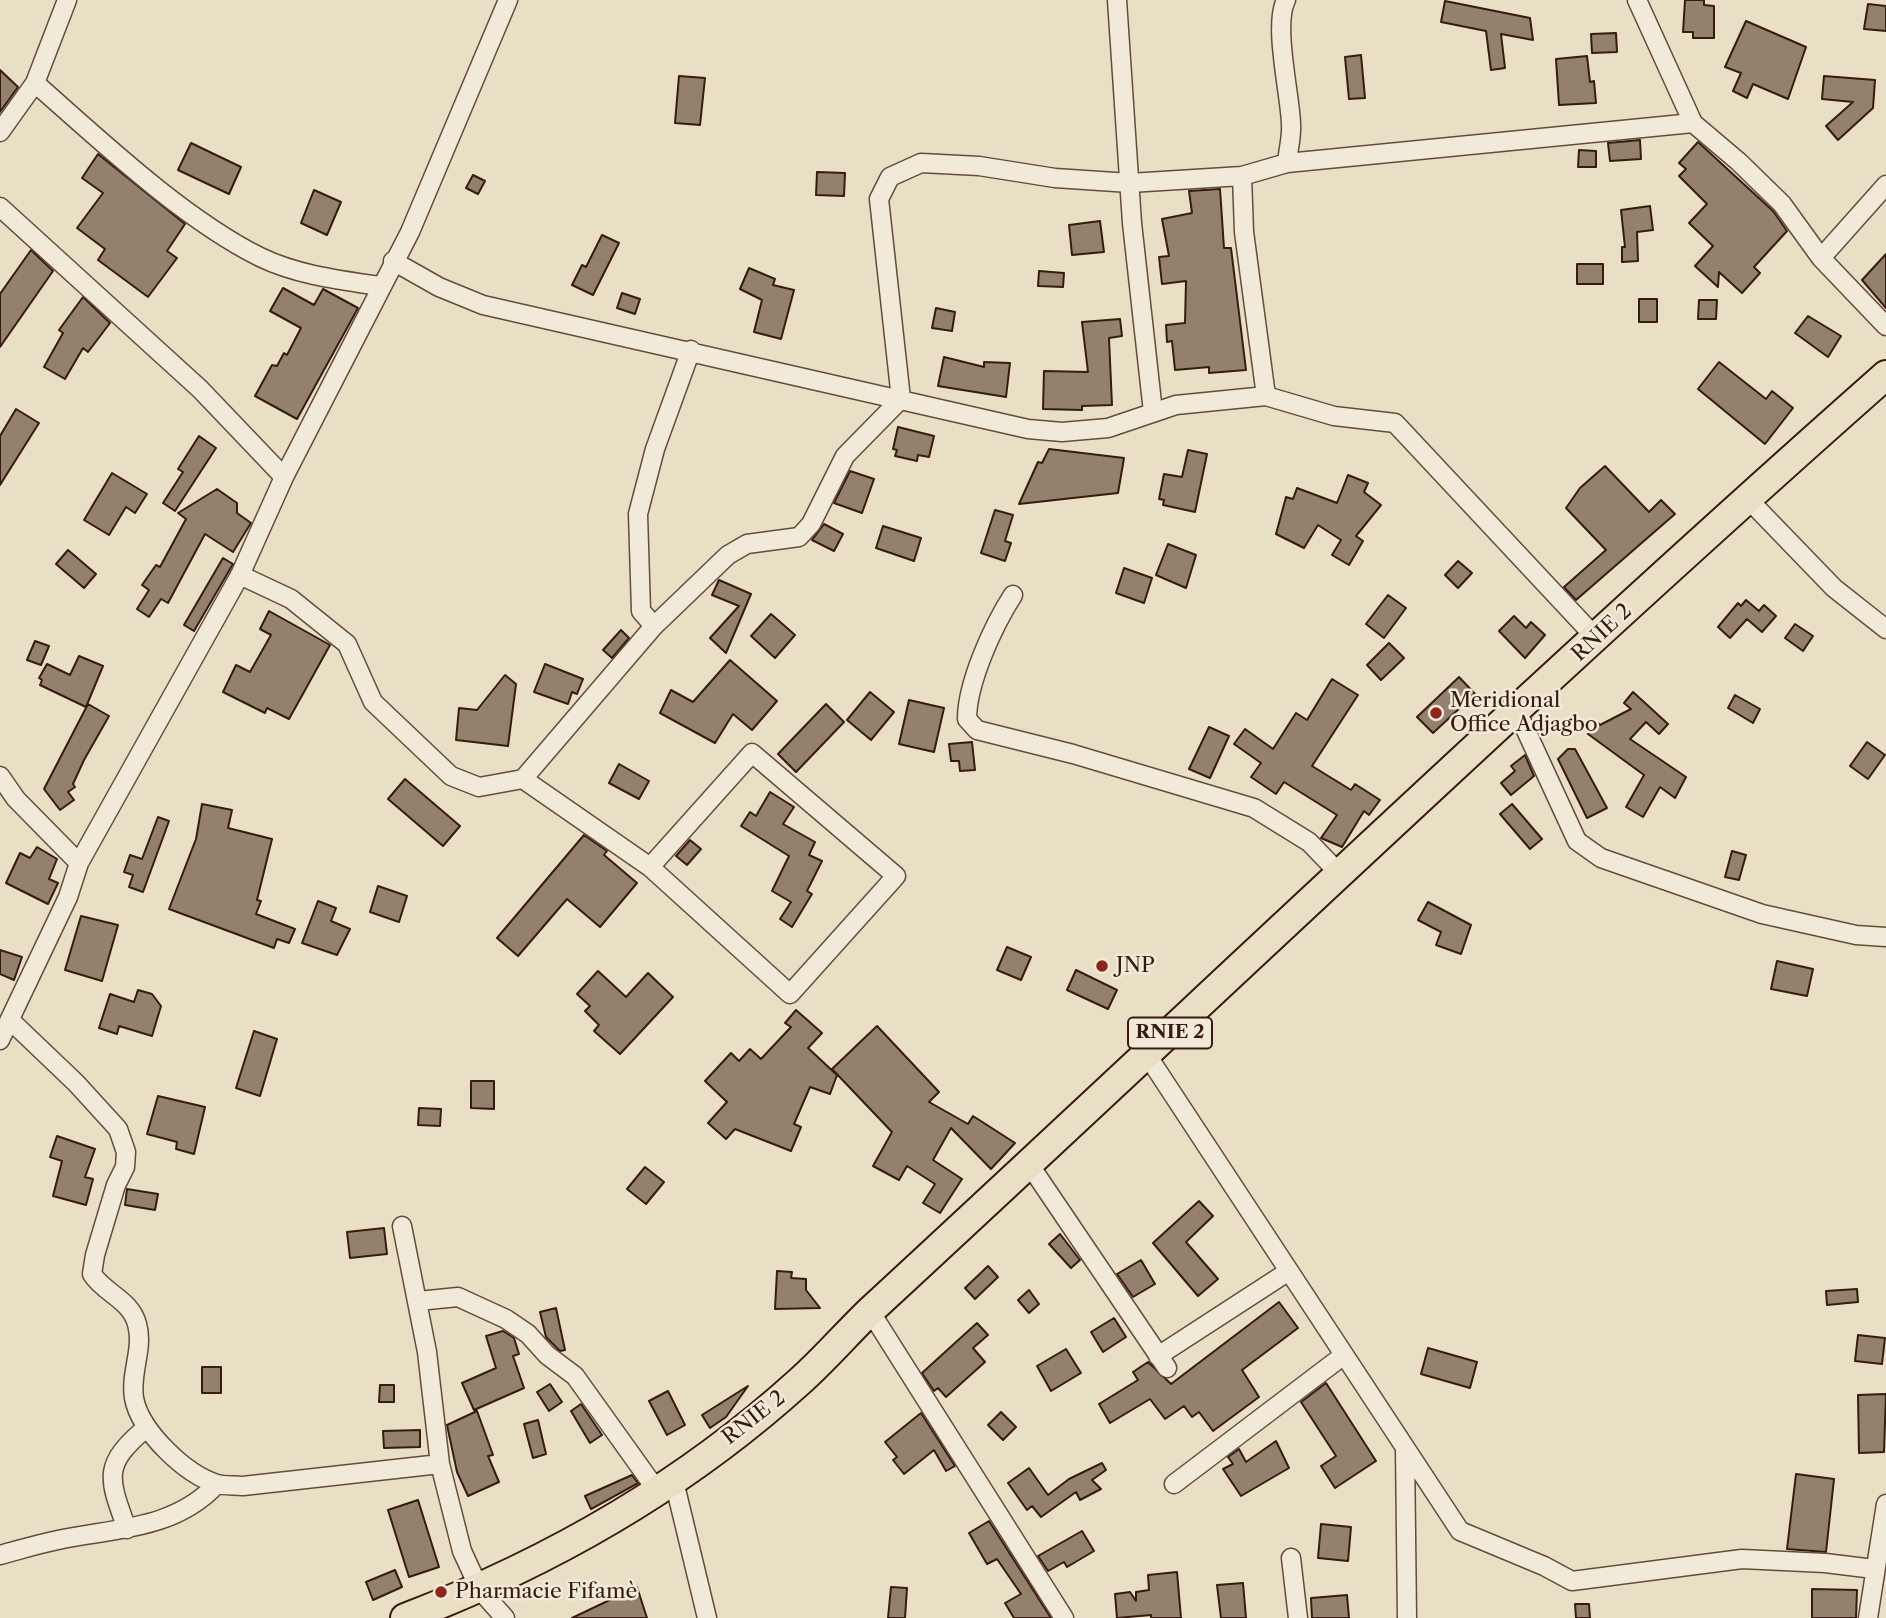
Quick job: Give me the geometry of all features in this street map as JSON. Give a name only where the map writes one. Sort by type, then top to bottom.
[{"type":"highway","name":"RNIE 2","points":[[405,1618],[480,1590],[619,1516],[666,1487],[799,1382],[870,1311],[1339,873],[1597,639],[1747,498],[1886,375]]},
{"type":"street","points":[[0,132],[35,83],[67,0]]},
{"type":"street","points":[[0,1040],[68,897],[79,863],[240,575],[284,477],[410,232],[508,0]]},
{"type":"street","points":[[1117,0],[1130,183],[1153,412]]},
{"type":"street","points":[[1286,0],[1281,9],[1281,33],[1292,127],[1287,163]]},
{"type":"street","points":[[1637,0],[1693,124],[1739,162],[1782,204],[1821,258],[1886,326]]},
{"type":"street","points":[[35,83],[116,154],[218,233],[261,257],[287,267],[333,279],[380,286]]},
{"type":"street","points":[[901,399],[879,199],[890,177],[921,163],[979,166],[1055,178],[1130,183],[1242,176],[1287,163],[1693,124]]},
{"type":"street","points":[[1242,176],[1244,232],[1266,396]]},
{"type":"street","points":[[1821,258],[1886,186]]},
{"type":"street","points":[[0,207],[200,389],[284,477]]},
{"type":"street","points":[[393,261],[439,287],[484,305],[691,350],[1028,429],[1062,432],[1108,428],[1176,405],[1266,396],[1334,416],[1395,423],[1597,639]]},
{"type":"street","points":[[654,626],[641,611],[638,514],[655,449],[691,350]]},
{"type":"street","points":[[240,575],[291,599],[339,637],[346,644],[373,702],[451,776],[479,787],[523,779],[654,626],[728,555],[747,544],[799,537],[811,524],[845,456],[901,399]]},
{"type":"street","points":[[1747,498],[1787,542],[1834,587],[1886,629]]},
{"type":"street","points":[[1013,594],[994,625],[967,701],[967,719],[976,730],[1073,754],[1254,808],[1309,842],[1339,873]]},
{"type":"street","points":[[1517,711],[1577,841],[1601,858],[1762,914],[1856,935],[1886,937]]},
{"type":"street","points":[[523,779],[650,867],[790,994],[896,876],[752,753],[650,867]]},
{"type":"street","points":[[0,776],[16,799],[79,863]]},
{"type":"street","points":[[10,1020],[76,1083],[118,1129],[126,1152],[125,1167],[109,1209],[92,1274],[101,1287],[124,1301],[136,1321],[140,1343],[133,1365],[134,1400],[152,1436],[184,1464],[217,1484],[243,1486],[440,1464]]},
{"type":"street","points":[[1147,1055],[1460,1531],[1544,1566],[1572,1581],[1742,1559],[1825,1563],[1874,1569]]},
{"type":"street","points":[[1029,1164],[1163,1362],[1289,1271]]},
{"type":"street","points":[[402,1226],[418,1301],[440,1464],[462,1551],[480,1590],[505,1618]]},
{"type":"street","points":[[418,1301],[458,1297],[506,1319],[528,1334],[547,1355],[575,1376],[666,1487],[707,1618]]},
{"type":"street","points":[[870,1311],[1064,1618]]},
{"type":"street","points":[[1174,1484],[1344,1355]]},
{"type":"street","points":[[127,1529],[111,1473],[122,1448],[147,1427]]},
{"type":"street","points":[[1405,1448],[1407,1618]]},
{"type":"street","points":[[0,1555],[58,1540],[127,1529],[182,1513],[202,1500],[217,1484]]},
{"type":"street","points":[[1868,1618],[1886,1504]]},
{"type":"street","points":[[1291,1558],[1298,1618]]},
{"type":"building","points":[[1685,0],[1704,0],[1704,5],[1714,6],[1714,38],[1693,38],[1693,32],[1683,32]]},
{"type":"building","points":[[1445,1],[1530,18],[1533,40],[1501,34],[1505,68],[1491,70],[1486,31],[1441,22]]},
{"type":"building","points":[[1868,4],[1886,6],[1886,31],[1864,29]]},
{"type":"building","points":[[1746,21],[1806,47],[1788,99],[1753,84],[1747,98],[1733,91],[1741,73],[1725,67]]},
{"type":"building","points":[[1616,33],[1617,52],[1592,53],[1591,34]]},
{"type":"building","points":[[1361,55],[1365,98],[1349,99],[1345,57]]},
{"type":"building","points":[[1587,56],[1590,82],[1594,81],[1596,103],[1559,105],[1556,59]]},
{"type":"building","points":[[0,70],[18,87],[0,112]]},
{"type":"building","points":[[679,76],[705,78],[700,125],[675,123]]},
{"type":"building","points":[[1824,76],[1875,80],[1873,108],[1838,140],[1826,126],[1853,102],[1822,99]]},
{"type":"building","points":[[1640,140],[1641,159],[1610,161],[1608,143]]},
{"type":"building","points":[[1698,142],[1773,211],[1787,231],[1754,267],[1760,273],[1742,293],[1719,272],[1718,287],[1695,266],[1713,246],[1689,223],[1707,204],[1679,176],[1686,169],[1679,163]]},
{"type":"building","points":[[191,143],[241,167],[229,194],[178,170]]},
{"type":"building","points":[[1579,150],[1596,151],[1596,167],[1578,167]]},
{"type":"building","points":[[98,154],[185,224],[167,251],[177,258],[148,297],[98,260],[105,249],[77,228],[103,193],[82,178]]},
{"type":"building","points":[[817,172],[845,173],[844,196],[816,195]]},
{"type":"building","points":[[473,175],[485,181],[478,194],[466,188]]},
{"type":"building","points":[[1220,189],[1224,248],[1231,248],[1246,370],[1209,373],[1209,367],[1175,370],[1172,341],[1167,342],[1166,325],[1185,323],[1186,281],[1162,284],[1159,257],[1169,256],[1162,219],[1192,213],[1189,191]]},
{"type":"building","points":[[314,190],[341,202],[327,235],[301,223]]},
{"type":"building","points":[[1650,206],[1653,230],[1637,232],[1638,261],[1622,262],[1622,247],[1625,247],[1621,210]]},
{"type":"building","points":[[1100,221],[1104,252],[1072,255],[1069,225]]},
{"type":"building","points":[[602,235],[619,243],[593,295],[572,285],[582,265],[586,267]]},
{"type":"building","points":[[31,250],[53,271],[0,347],[0,294]]},
{"type":"building","points":[[1886,254],[1886,308],[1862,280]]},
{"type":"building","points":[[1577,264],[1603,264],[1603,284],[1577,284]]},
{"type":"building","points":[[749,268],[775,279],[773,285],[794,290],[781,339],[754,332],[762,300],[740,289]]},
{"type":"building","points":[[1039,271],[1064,273],[1063,287],[1038,286]]},
{"type":"building","points":[[283,288],[314,305],[323,289],[358,308],[297,419],[255,396],[272,365],[277,366],[284,353],[287,355],[301,328],[270,311]]},
{"type":"building","points":[[622,293],[640,299],[635,314],[617,308]]},
{"type":"building","points":[[83,297],[110,323],[88,352],[83,348],[65,379],[44,367],[63,333],[59,330]]},
{"type":"building","points":[[1639,299],[1657,299],[1657,322],[1639,322]]},
{"type":"building","points":[[1699,300],[1717,300],[1716,319],[1698,319]]},
{"type":"building","points":[[936,308],[955,312],[952,331],[932,328]]},
{"type":"building","points":[[1808,316],[1841,336],[1828,357],[1795,333]]},
{"type":"building","points":[[1120,319],[1122,336],[1109,338],[1112,405],[1082,406],[1082,410],[1043,409],[1044,371],[1088,372],[1082,322]]},
{"type":"building","points":[[944,357],[984,367],[984,362],[1010,363],[1006,397],[938,386]]},
{"type":"building","points":[[1719,362],[1766,399],[1772,391],[1793,408],[1765,444],[1698,389]]},
{"type":"building","points":[[16,409],[39,423],[0,485],[0,436]]},
{"type":"building","points":[[898,427],[934,436],[929,457],[918,455],[917,461],[895,456],[897,450],[893,449]]},
{"type":"building","points":[[199,436],[216,448],[175,511],[163,503],[183,472],[178,469]]},
{"type":"building","points":[[1049,449],[1124,458],[1118,493],[1019,504],[1038,462],[1042,463]]},
{"type":"building","points":[[1188,450],[1207,454],[1195,512],[1163,505],[1164,500],[1159,499],[1164,474],[1182,477]]},
{"type":"building","points":[[1605,466],[1649,512],[1661,500],[1675,514],[1576,600],[1564,587],[1606,550],[1566,508],[1580,488]]},
{"type":"building","points":[[850,471],[874,479],[862,513],[834,503]]},
{"type":"building","points":[[112,473],[147,494],[135,513],[126,507],[109,535],[84,520]]},
{"type":"building","points":[[1348,475],[1368,483],[1364,492],[1381,505],[1356,536],[1363,541],[1349,565],[1332,555],[1341,540],[1318,525],[1304,548],[1276,534],[1286,497],[1293,499],[1297,488],[1337,503]]},
{"type":"building","points":[[217,489],[237,503],[237,513],[251,523],[233,552],[205,534],[168,603],[161,599],[149,617],[137,609],[149,590],[142,585],[156,565],[160,567],[186,519],[178,513]]},
{"type":"building","points":[[995,510],[1013,515],[1005,541],[1011,543],[1005,561],[981,553]]},
{"type":"building","points":[[824,524],[843,534],[834,551],[812,540]]},
{"type":"building","points":[[883,526],[921,538],[914,561],[876,548]]},
{"type":"building","points":[[1168,544],[1196,555],[1186,588],[1156,575]]},
{"type":"building","points":[[68,550],[96,574],[84,588],[56,564]]},
{"type":"building","points":[[223,558],[233,564],[194,631],[184,625]]},
{"type":"building","points":[[1458,561],[1472,573],[1458,588],[1445,575]]},
{"type":"building","points":[[1124,568],[1152,578],[1144,603],[1116,593]]},
{"type":"building","points":[[719,580],[751,594],[726,653],[710,638],[739,606],[712,595]]},
{"type":"building","points":[[1388,595],[1406,608],[1384,638],[1366,624]]},
{"type":"building","points":[[1746,600],[1759,611],[1764,605],[1776,616],[1762,632],[1747,619],[1730,638],[1718,627],[1738,603],[1741,606]]},
{"type":"building","points":[[269,611],[330,645],[289,719],[267,708],[265,713],[223,692],[236,665],[250,672],[271,635],[260,629]]},
{"type":"building","points":[[771,614],[795,635],[775,658],[751,636]]},
{"type":"building","points":[[1514,616],[1526,628],[1531,622],[1545,635],[1525,658],[1499,631]]},
{"type":"building","points":[[1795,624],[1813,636],[1803,651],[1785,638]]},
{"type":"building","points":[[621,630],[629,638],[612,658],[603,650]]},
{"type":"building","points":[[35,641],[49,646],[41,665],[27,660]]},
{"type":"building","points":[[1389,643],[1404,658],[1381,680],[1367,665]]},
{"type":"building","points":[[79,656],[103,666],[86,707],[40,685],[42,680],[39,678],[47,664],[70,675]]},
{"type":"building","points":[[730,660],[777,701],[752,730],[733,714],[715,743],[660,713],[671,690],[693,702]]},
{"type":"building","points":[[545,664],[583,679],[577,694],[572,692],[568,704],[534,692]]},
{"type":"building","points":[[505,675],[516,684],[508,746],[456,740],[459,708],[477,710]]},
{"type":"building","points":[[1459,677],[1475,694],[1433,733],[1417,717]]},
{"type":"building","points":[[1332,679],[1358,695],[1312,766],[1351,790],[1355,784],[1380,800],[1369,815],[1364,811],[1342,847],[1321,838],[1337,815],[1284,782],[1276,794],[1251,777],[1261,763],[1234,744],[1245,729],[1273,749],[1296,713],[1307,720]]},
{"type":"building","points":[[870,692],[894,712],[871,740],[847,720]]},
{"type":"building","points":[[1633,692],[1668,724],[1659,734],[1646,722],[1630,739],[1686,777],[1675,798],[1660,787],[1643,817],[1626,807],[1644,775],[1588,734],[1598,723],[1600,725],[1631,709],[1624,703]]},
{"type":"building","points":[[1735,695],[1760,709],[1753,723],[1728,708]]},
{"type":"building","points":[[909,700],[944,708],[934,752],[899,744]]},
{"type":"building","points":[[88,704],[109,716],[84,760],[73,784],[75,787],[68,792],[74,800],[60,810],[44,789]]},
{"type":"building","points":[[826,704],[844,722],[796,772],[778,754]]},
{"type":"building","points":[[1209,727],[1229,736],[1210,778],[1189,769]]},
{"type":"building","points":[[972,742],[975,770],[960,771],[959,761],[951,761],[949,744]]},
{"type":"building","points":[[1867,742],[1885,755],[1868,779],[1850,766]]},
{"type":"building","points":[[1568,749],[1575,749],[1607,808],[1587,818],[1558,759]]},
{"type":"building","points":[[1525,755],[1534,776],[1511,795],[1501,783],[1515,771],[1511,766]]},
{"type":"building","points":[[619,764],[649,781],[639,799],[609,783]]},
{"type":"building","points":[[405,779],[460,826],[443,846],[388,799]]},
{"type":"building","points":[[770,792],[794,807],[783,824],[815,842],[809,855],[822,861],[807,891],[812,894],[792,927],[780,919],[791,902],[772,891],[789,856],[741,826],[750,812],[756,816]]},
{"type":"building","points":[[202,804],[232,810],[228,828],[272,839],[257,900],[261,901],[256,914],[295,929],[289,943],[277,939],[274,948],[169,909],[196,839]]},
{"type":"building","points":[[1512,804],[1542,839],[1530,849],[1500,814]]},
{"type":"building","points":[[158,817],[169,821],[143,892],[129,887],[133,875],[124,872],[130,855],[142,859]]},
{"type":"building","points":[[584,835],[607,851],[604,855],[637,883],[600,927],[567,899],[518,956],[497,938]]},
{"type":"building","points":[[690,840],[701,849],[687,865],[676,856]]},
{"type":"building","points":[[37,847],[57,859],[49,879],[58,883],[48,904],[6,883],[20,853],[30,858]]},
{"type":"building","points":[[1732,851],[1746,855],[1739,880],[1725,877]]},
{"type":"building","points":[[378,886],[407,896],[399,922],[370,912]]},
{"type":"building","points":[[318,901],[336,908],[331,921],[350,929],[337,955],[302,943]]},
{"type":"building","points":[[1428,902],[1471,925],[1461,954],[1436,945],[1441,932],[1418,920]]},
{"type":"building","points":[[81,916],[118,925],[102,981],[65,970]]},
{"type":"building","points":[[1007,947],[1031,957],[1021,980],[997,970]]},
{"type":"building","points":[[0,950],[22,957],[14,980],[0,974]]},
{"type":"building","points":[[1777,961],[1813,969],[1807,996],[1771,989]]},
{"type":"building","points":[[1076,970],[1117,990],[1108,1009],[1067,990]]},
{"type":"building","points":[[598,971],[626,997],[648,973],[673,997],[620,1054],[594,1031],[599,1025],[585,1011],[590,1006],[577,994]]},
{"type":"building","points":[[138,990],[152,994],[161,1006],[152,1036],[119,1026],[117,1034],[99,1028],[110,994],[134,1002]]},
{"type":"building","points":[[796,1010],[822,1033],[808,1048],[837,1075],[830,1094],[810,1087],[794,1124],[801,1127],[791,1151],[735,1129],[726,1139],[708,1123],[727,1102],[705,1081],[731,1053],[739,1061],[750,1049],[761,1059],[791,1027],[785,1023]]},
{"type":"building","points":[[877,1026],[939,1092],[929,1102],[968,1124],[973,1116],[1015,1143],[991,1169],[951,1128],[933,1160],[962,1179],[940,1213],[923,1203],[935,1184],[907,1166],[899,1180],[873,1166],[892,1132],[832,1069]]},
{"type":"building","points":[[254,1031],[277,1039],[260,1096],[236,1088]]},
{"type":"building","points":[[471,1081],[494,1081],[494,1109],[471,1108]]},
{"type":"building","points":[[158,1096],[205,1107],[194,1154],[176,1149],[177,1142],[147,1134]]},
{"type":"building","points":[[419,1108],[441,1109],[440,1126],[418,1125]]},
{"type":"building","points":[[57,1136],[95,1149],[85,1177],[93,1179],[86,1205],[53,1196],[62,1161],[50,1157]]},
{"type":"building","points":[[645,1167],[664,1182],[646,1204],[627,1189]]},
{"type":"building","points":[[127,1189],[158,1194],[155,1210],[125,1205]]},
{"type":"building","points":[[1199,1201],[1213,1216],[1186,1242],[1218,1279],[1198,1296],[1153,1243]]},
{"type":"building","points":[[384,1228],[387,1254],[350,1258],[347,1232]]},
{"type":"building","points":[[1060,1234],[1080,1260],[1071,1268],[1049,1244]]},
{"type":"building","points":[[1141,1260],[1155,1284],[1133,1297],[1117,1274]]},
{"type":"building","points":[[988,1266],[998,1277],[975,1299],[965,1288]]},
{"type":"building","points":[[777,1271],[792,1272],[791,1278],[806,1279],[806,1290],[820,1308],[775,1309]]},
{"type":"building","points":[[1857,1289],[1858,1302],[1827,1305],[1826,1291]]},
{"type":"building","points":[[1029,1290],[1039,1304],[1029,1313],[1018,1300]]},
{"type":"building","points":[[1279,1302],[1298,1328],[1242,1370],[1259,1397],[1213,1431],[1199,1412],[1192,1417],[1184,1406],[1165,1419],[1150,1399],[1110,1423],[1099,1404],[1138,1380],[1133,1372],[1148,1362],[1171,1384]]},
{"type":"building","points":[[556,1308],[565,1350],[560,1351],[546,1337],[540,1312]]},
{"type":"building","points":[[1114,1318],[1126,1337],[1103,1352],[1091,1332]]},
{"type":"building","points":[[977,1323],[988,1335],[973,1348],[985,1362],[946,1397],[938,1388],[934,1391],[922,1373]]},
{"type":"building","points":[[503,1331],[514,1338],[519,1354],[513,1356],[524,1388],[474,1410],[462,1383],[496,1368],[486,1336]]},
{"type":"building","points":[[1858,1335],[1885,1338],[1882,1364],[1855,1361]]},
{"type":"building","points":[[1428,1348],[1477,1362],[1470,1388],[1421,1374]]},
{"type":"building","points":[[1066,1349],[1081,1373],[1051,1391],[1037,1366]]},
{"type":"building","points":[[202,1367],[221,1367],[221,1393],[202,1393]]},
{"type":"building","points":[[1326,1383],[1376,1461],[1335,1488],[1321,1466],[1336,1456],[1301,1402]]},
{"type":"building","points":[[550,1384],[562,1402],[549,1411],[537,1392]]},
{"type":"building","points":[[380,1385],[394,1385],[394,1402],[379,1402]]},
{"type":"building","points":[[748,1386],[726,1417],[710,1428],[702,1415]]},
{"type":"building","points":[[668,1391],[685,1425],[667,1435],[649,1401]]},
{"type":"building","points":[[1886,1394],[1884,1452],[1859,1453],[1858,1395]]},
{"type":"building","points":[[581,1404],[602,1435],[590,1443],[571,1411]]},
{"type":"building","points":[[477,1411],[493,1455],[488,1456],[499,1482],[468,1496],[457,1472],[447,1425]]},
{"type":"building","points":[[1001,1412],[1016,1427],[1003,1440],[988,1425]]},
{"type":"building","points":[[921,1413],[955,1466],[946,1471],[934,1450],[904,1474],[893,1460],[897,1457],[885,1442]]},
{"type":"building","points":[[538,1420],[546,1454],[533,1458],[524,1424]]},
{"type":"building","points":[[420,1430],[420,1447],[384,1448],[383,1431]]},
{"type":"building","points":[[1276,1441],[1289,1468],[1241,1496],[1223,1469],[1233,1464],[1228,1457],[1239,1449],[1246,1462]]},
{"type":"building","points":[[1102,1463],[1106,1470],[1092,1480],[1101,1489],[1080,1500],[1076,1492],[1041,1517],[1032,1506],[1027,1510],[1008,1483],[1029,1468],[1048,1495],[1069,1479]]},
{"type":"building","points":[[1796,1474],[1834,1479],[1826,1552],[1787,1549]]},
{"type":"building","points":[[632,1475],[638,1483],[591,1509],[585,1496]]},
{"type":"building","points":[[418,1500],[439,1567],[409,1577],[388,1510]]},
{"type":"building","points":[[989,1521],[1051,1618],[1014,1618],[1005,1603],[1021,1594],[997,1559],[987,1564],[969,1533]]},
{"type":"building","points":[[1321,1524],[1351,1527],[1348,1561],[1318,1558]]},
{"type":"building","points":[[1082,1531],[1094,1551],[1067,1567],[1064,1562],[1048,1571],[1038,1556]]},
{"type":"building","points":[[395,1570],[402,1587],[373,1600],[366,1582]]},
{"type":"building","points":[[1177,1572],[1181,1618],[1151,1618],[1151,1615],[1117,1618],[1115,1594],[1130,1592],[1136,1601],[1136,1592],[1149,1590],[1148,1575]]},
{"type":"building","points":[[1243,1583],[1246,1618],[1221,1618],[1217,1585]]},
{"type":"building","points":[[637,1587],[647,1618],[572,1618]]},
{"type":"building","points":[[891,1587],[907,1588],[905,1618],[888,1618]]},
{"type":"building","points":[[1812,1589],[1857,1590],[1856,1618],[1812,1618]]},
{"type":"building","points":[[1347,1595],[1349,1618],[1312,1618],[1311,1598]]},
{"type":"building","points":[[1575,1604],[1589,1604],[1590,1618],[1576,1618]]},
{"type":"place","name":"Meridional Office Adjagbo","points":[[1436,713]]},
{"type":"place","name":"JNP","points":[[1102,966]]},
{"type":"place","name":"Pharmacie Fifamè","points":[[441,1592]]}]
